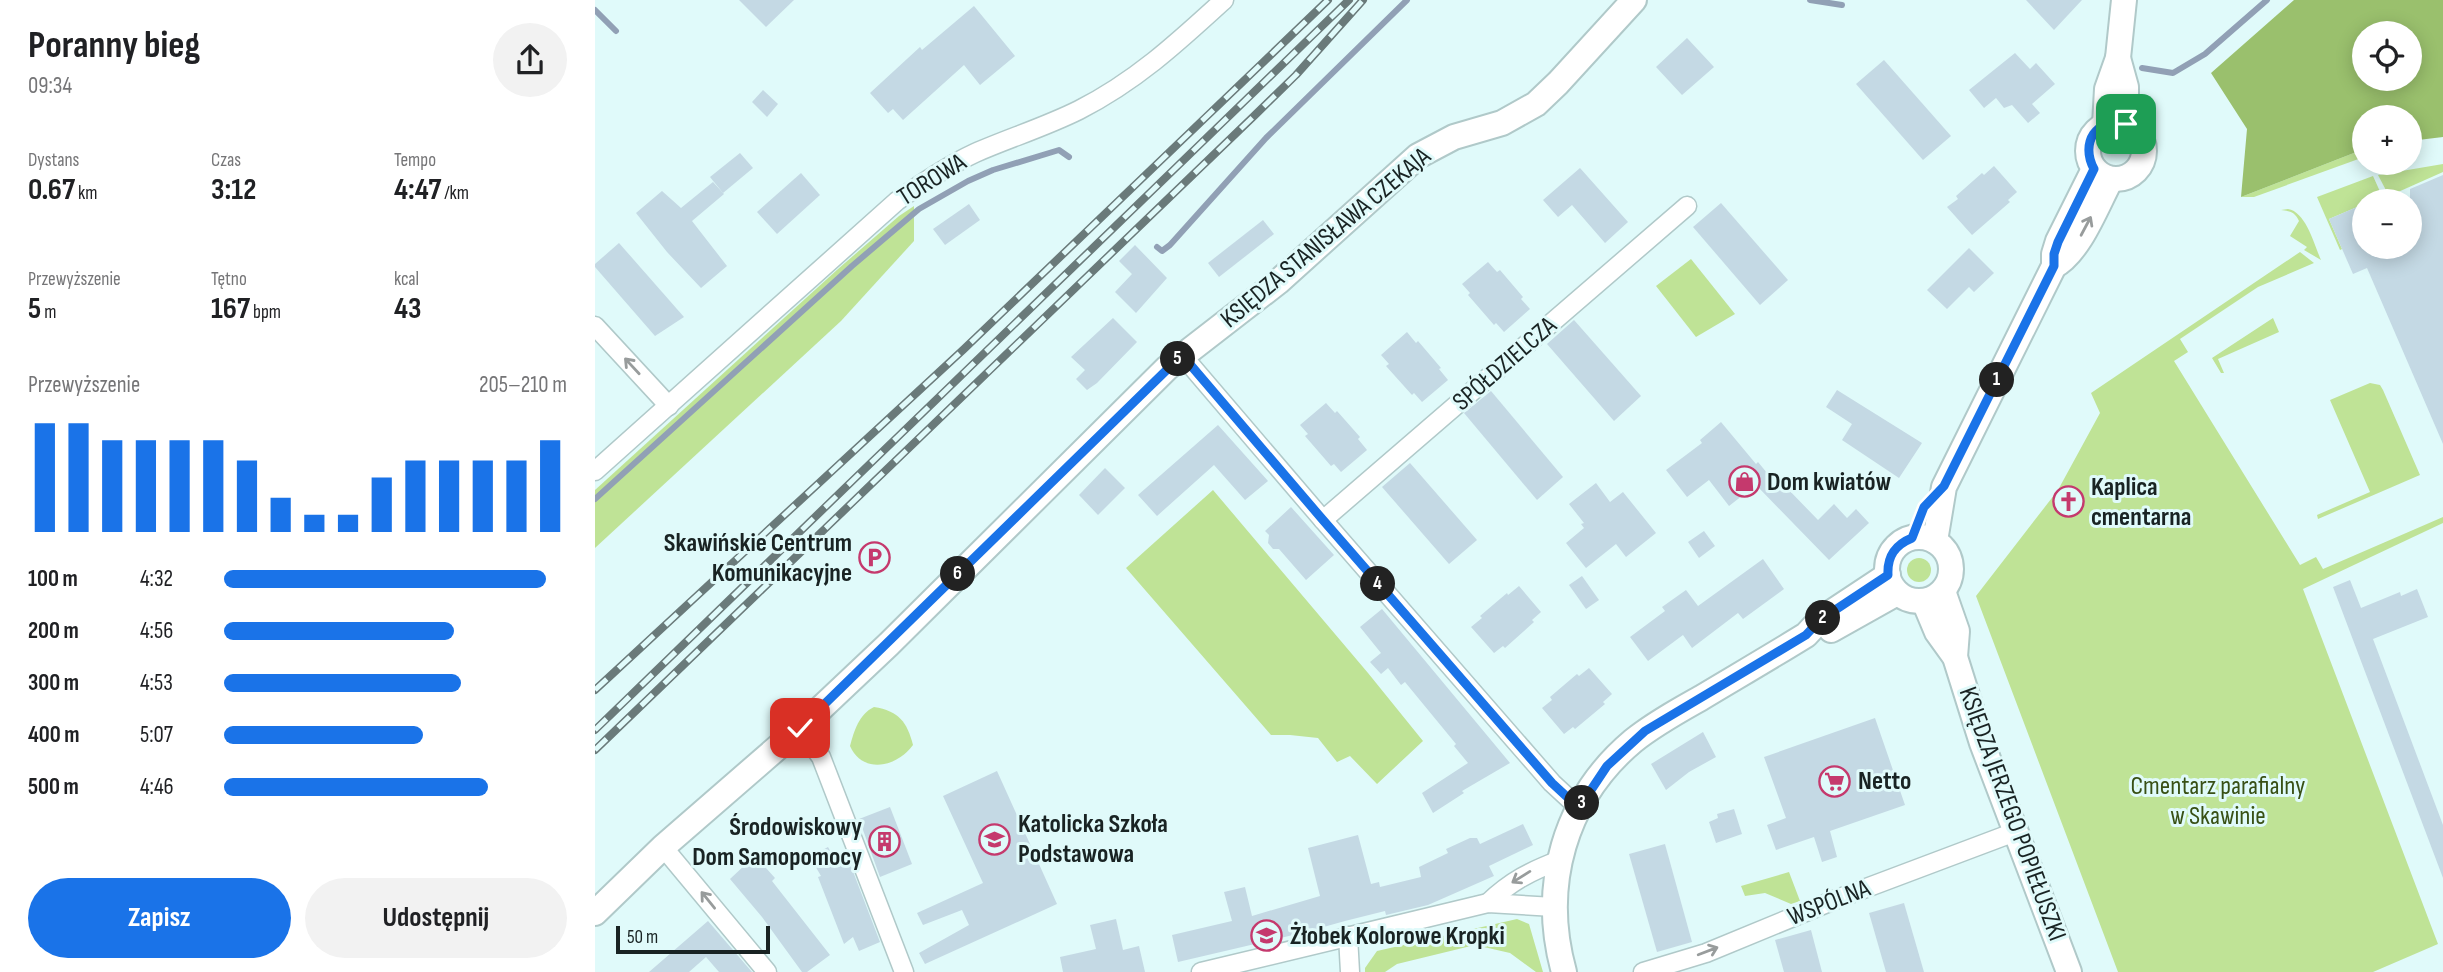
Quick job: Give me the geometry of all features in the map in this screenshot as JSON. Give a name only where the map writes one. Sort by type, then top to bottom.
[{"type":"street","name":"TOROWA","points":[[595,471],[897,201],[974,153],[1037,129],[1109,94],[1141,74],[1224,0]]},
{"type":"street","name":"KSIĘDZA STANISŁAWA CZEKAJA","points":[[595,914],[663,847],[800,728],[1182,355],[1258,299],[1418,156],[1454,137],[1501,123],[1536,103],[1558,83],[1634,0]]},
{"type":"street","points":[[2116,124],[2107,89],[2118,58],[2124,0]]},
{"type":"street","points":[[2116,124],[2136,130],[2143,140],[2145,153],[2143,162],[2131,176],[2121,179],[2103,174],[2088,153],[2092,136],[2116,124]]},
{"type":"street","points":[[1923,540],[1924,507],[1944,486],[2054,266],[2065,260],[2074,249],[2103,174]]},
{"type":"street","name":"SPÓŁDZIELCZA","points":[[1323,520],[1687,206]]},
{"type":"street","points":[[595,326],[669,406]]},
{"type":"street","points":[[1182,355],[1552,783],[1579,808]]},
{"type":"street","points":[[1923,540],[1943,547],[1951,564],[1948,583],[1933,596],[1905,598],[1892,584],[1890,556],[1903,541],[1923,540]]},
{"type":"street","points":[[1564,972],[1557,942],[1554,907],[1560,860],[1579,808],[1607,766],[1645,731],[1806,635],[1820,620],[1892,584]]},
{"type":"street","name":"KSIĘDZA JERZEGO POPIEŁUSZKI","points":[[1933,596],[1957,631],[1955,657],[1982,743],[2069,972]]},
{"type":"street","points":[[800,728],[826,768],[904,972]]},
{"type":"street","name":"WSPÓLNA","points":[[1643,972],[1706,953],[1798,914],[2015,832]]},
{"type":"street","points":[[663,847],[767,972]]},
{"type":"street","points":[[1488,903],[1528,872],[1560,860]]},
{"type":"street","points":[[1201,972],[1488,903],[1554,907]]},
{"type":"street","points":[[1348,936],[1350,972]]},
{"type":"green space","points":[[2294,0],[2443,0],[2443,137],[2422,140],[2422,105],[2352,105],[2352,154],[2241,197],[2247,129],[2211,73]]},
{"type":"green space","points":[[2352,154],[2352,161],[2254,197],[2241,197]]},
{"type":"green space","points":[[2443,164],[2443,172],[2405,189],[2385,189],[2378,175],[2422,175],[2422,168]]},
{"type":"green space","points":[[2373,176],[2379,189],[2352,189],[2352,209],[2329,219],[2342,249],[2340,250],[2317,197]]},
{"type":"green space","points":[[914,206],[914,241],[841,321],[595,548],[595,490],[838,269]]},
{"type":"green space","points":[[2281,210],[2294,211],[2305,222],[2321,260],[2304,250],[2307,247],[2290,236],[2299,221],[2292,212]]},
{"type":"green space","name":"Cmentarz parafialny w Skawinie","points":[[2300,252],[2314,263],[2258,287],[2180,339],[2188,352],[2174,361],[2300,565],[2316,557],[2323,569],[2443,517],[2443,523],[2303,589],[2438,944],[2373,972],[2118,972],[1976,596],[2058,490],[2100,413],[2091,393]]},
{"type":"green space","points":[[1691,259],[1735,314],[1696,337],[1656,286]]},
{"type":"green space","points":[[2273,318],[2279,332],[2218,359],[2224,373],[2221,373],[2212,358]]},
{"type":"green space","points":[[2370,383],[2380,385],[2383,390],[2420,475],[2318,519],[2317,515],[2370,492],[2330,400]]},
{"type":"green space","points":[[1213,490],[1423,741],[1377,784],[1350,756],[1337,762],[1318,738],[1271,735],[1126,568]]},
{"type":"green space","points":[[1919,558],[1927,562],[1931,570],[1927,578],[1919,582],[1911,578],[1907,570],[1911,562]]},
{"type":"green space","points":[[874,707],[890,711],[901,719],[913,745],[898,759],[880,765],[863,761],[850,746],[861,718]]},
{"type":"green space","points":[[1789,872],[1800,901],[1791,904],[1765,893],[1745,896],[1741,886]]},
{"type":"green space","points":[[1517,919],[1529,924],[1543,972],[1536,972],[1510,953],[1475,945],[1397,964],[1385,972],[1365,972],[1377,951]]},
{"type":"building","points":[[739,0],[794,0],[766,27]]},
{"type":"building","points":[[2026,0],[2082,0],[2054,30]]},
{"type":"building","points":[[974,6],[1015,56],[980,85],[964,65],[903,120],[893,109],[888,113],[870,93],[920,47],[922,50]]},
{"type":"building","points":[[1687,38],[1714,67],[1682,95],[1656,67]]},
{"type":"building","points":[[2015,53],[2030,69],[2036,63],[2055,84],[2032,104],[2040,113],[2028,123],[2012,105],[2004,108],[1996,98],[1984,108],[1969,90]]},
{"type":"building","points":[[1884,60],[1951,136],[1923,160],[1856,84]]},
{"type":"building","points":[[763,90],[778,104],[767,117],[752,102]]},
{"type":"building","points":[[740,153],[753,168],[723,193],[710,177]]},
{"type":"building","points":[[1994,166],[2017,192],[2008,200],[2010,202],[1972,235],[1947,207],[1982,173],[1984,175]]},
{"type":"building","points":[[1580,168],[1628,222],[1605,243],[1572,205],[1558,217],[1543,200]]},
{"type":"building","points":[[801,173],[820,195],[777,234],[757,212]]},
{"type":"building","points":[[2443,175],[2443,444],[2367,268],[2353,274],[2329,219],[2352,209],[2352,259],[2422,259],[2422,189],[2410,189]]},
{"type":"building","points":[[713,182],[724,194],[692,221],[727,266],[701,288],[667,252],[636,213],[662,191],[681,208]]},
{"type":"building","points":[[1721,203],[1788,280],[1760,305],[1693,227]]},
{"type":"building","points":[[969,204],[980,220],[945,245],[933,229]]},
{"type":"building","points":[[1263,220],[1274,234],[1219,277],[1208,263]]},
{"type":"building","points":[[619,243],[684,317],[655,336],[595,267],[595,264]]},
{"type":"building","points":[[1135,245],[1167,278],[1136,313],[1115,292],[1132,274],[1119,261]]},
{"type":"building","points":[[1969,248],[1994,273],[1974,292],[1969,287],[1947,309],[1927,290]]},
{"type":"building","points":[[1488,262],[1497,272],[1500,270],[1530,309],[1504,332],[1496,323],[1494,325],[1462,284]]},
{"type":"building","points":[[1113,318],[1137,342],[1087,390],[1076,379],[1085,370],[1071,357]]},
{"type":"building","points":[[1574,320],[1641,396],[1614,421],[1547,344]]},
{"type":"building","points":[[1407,332],[1416,343],[1418,341],[1448,380],[1422,402],[1414,393],[1412,395],[1386,366],[1389,364],[1381,355]]},
{"type":"building","points":[[1837,390],[1922,443],[1899,478],[1842,440],[1852,424],[1826,407]]},
{"type":"building","points":[[1491,391],[1563,477],[1537,500],[1464,413]]},
{"type":"building","points":[[1326,403],[1335,413],[1337,411],[1360,437],[1358,439],[1367,450],[1341,472],[1334,464],[1331,466],[1305,436],[1308,434],[1300,425]]},
{"type":"building","points":[[1721,422],[1781,490],[1785,486],[1818,520],[1834,504],[1847,518],[1856,509],[1869,523],[1829,560],[1756,485],[1729,506],[1709,480],[1687,497],[1666,470],[1702,443],[1700,440]]},
{"type":"building","points":[[1218,425],[1268,481],[1245,500],[1214,465],[1157,516],[1138,495]]},
{"type":"building","points":[[1410,463],[1477,540],[1449,564],[1382,487]]},
{"type":"building","points":[[1105,468],[1125,488],[1098,515],[1079,495]]},
{"type":"building","points":[[1596,483],[1610,502],[1623,492],[1656,533],[1626,557],[1616,544],[1586,568],[1566,543],[1584,528],[1581,524],[1584,523],[1569,504]]},
{"type":"building","points":[[1291,507],[1334,555],[1306,580],[1279,549],[1273,549],[1268,543],[1269,535],[1265,531]]},
{"type":"building","points":[[1704,531],[1715,546],[1699,558],[1688,542]]},
{"type":"building","points":[[1763,559],[1784,589],[1743,619],[1738,613],[1692,648],[1683,635],[1648,661],[1630,637],[1665,611],[1662,607],[1686,590],[1698,606]]},
{"type":"building","points":[[1582,576],[1599,600],[1586,609],[1569,585]]},
{"type":"building","points":[[2350,580],[2361,608],[2400,592],[2401,596],[2417,589],[2428,617],[2373,639],[2443,825],[2443,878],[2333,587]]},
{"type":"building","points":[[1519,586],[1541,612],[1532,620],[1534,622],[1505,648],[1503,646],[1494,653],[1471,627],[1482,618],[1480,616]]},
{"type":"building","points":[[1382,609],[1510,763],[1462,791],[1464,793],[1433,813],[1422,793],[1468,763],[1454,746],[1456,744],[1405,682],[1401,685],[1388,668],[1381,674],[1370,662],[1381,653],[1360,627]]},
{"type":"building","points":[[1589,668],[1612,694],[1603,702],[1605,704],[1575,729],[1573,727],[1564,734],[1542,708],[1552,700],[1550,697],[1577,674],[1579,676]]},
{"type":"building","name":"Netto","points":[[1875,718],[1905,805],[1830,831],[1837,857],[1822,862],[1814,837],[1776,850],[1767,825],[1786,818],[1764,757]]},
{"type":"building","points":[[1703,732],[1716,757],[1689,772],[1666,790],[1651,764]]},
{"type":"building","name":"Katolicka Szkoła Podstawowa","points":[[997,771],[1057,904],[925,964],[919,953],[969,925],[962,910],[923,925],[917,913],[983,883],[943,796]]},
{"type":"building","name":"Środowiskowy Dom Samopomocy","points":[[890,807],[912,864],[880,877],[859,819]]},
{"type":"building","points":[[1734,809],[1742,834],[1716,843],[1709,822],[1718,818],[1717,814]]},
{"type":"building","points":[[1523,824],[1533,845],[1489,866],[1494,876],[1428,905],[1386,915],[1385,911],[1320,928],[1321,931],[1294,938],[1293,935],[1178,962],[1172,935],[1232,921],[1224,892],[1245,887],[1252,916],[1320,896],[1308,848],[1358,835],[1371,884],[1379,882],[1380,887],[1421,877],[1419,867],[1448,853],[1446,849],[1470,838],[1477,838],[1480,844]]},
{"type":"building","points":[[1665,844],[1692,942],[1657,952],[1629,854]]},
{"type":"building","points":[[828,847],[839,867],[849,861],[880,942],[859,951],[853,937],[844,944],[818,877],[821,876],[810,857]]},
{"type":"building","points":[[762,849],[773,861],[766,868],[775,878],[772,881],[830,955],[807,972],[802,972],[730,879]]},
{"type":"building","points":[[1904,903],[1924,972],[1886,972],[1869,913]]},
{"type":"building","points":[[1116,919],[1123,950],[1139,946],[1145,972],[1063,972],[1060,957],[1096,949],[1090,925]]},
{"type":"building","points":[[708,921],[752,972],[719,972],[706,957],[689,972],[649,972]]},
{"type":"building","points":[[1811,930],[1822,972],[1784,972],[1775,940]]},
{"type":"waterway","points":[[1157,247],[1162,251],[1170,245],[1266,138],[1407,0]]},
{"type":"waterway","points":[[1810,0],[1842,5]]},
{"type":"waterway","points":[[2142,68],[2173,73],[2205,54],[2267,0]]},
{"type":"waterway","points":[[595,10],[616,31]]},
{"type":"waterway","points":[[595,499],[852,266],[919,209],[993,170],[1059,150],[1069,157]]},
{"type":"railway","points":[[595,690],[964,349],[1328,0]]},
{"type":"railway","points":[[595,730],[1349,0]]},
{"type":"railway","points":[[595,750],[1296,75],[1363,0]]},
{"type":"place","name":"Dom kwiatów","points":[[1744,482]]},
{"type":"place","name":"Kaplica cmentarna","points":[[2068,502]]},
{"type":"place","name":"Skawińskie Centrum Komunikacyjne","points":[[875,558]]},
{"type":"place","name":"Netto","points":[[1835,781]]},
{"type":"place","name":"Katolicka Szkoła Podstawowa","points":[[995,839]]},
{"type":"place","name":"Środowiskowy Dom Samopomocy","points":[[885,842]]},
{"type":"place","name":"Żłobek Kolorowe Kropki","points":[[1267,936]]},
{"type":"route","points":[[800,728],[1182,355],[1552,783],[1579,808],[1607,766],[1645,731],[1806,635],[1820,620],[1888,575],[1890,556],[1903,541],[1912,538],[1924,507],[1944,486],[2054,266],[2058,242],[2094,169],[2088,153],[2092,136],[2105,125],[2119,122],[2126,124]]}]
